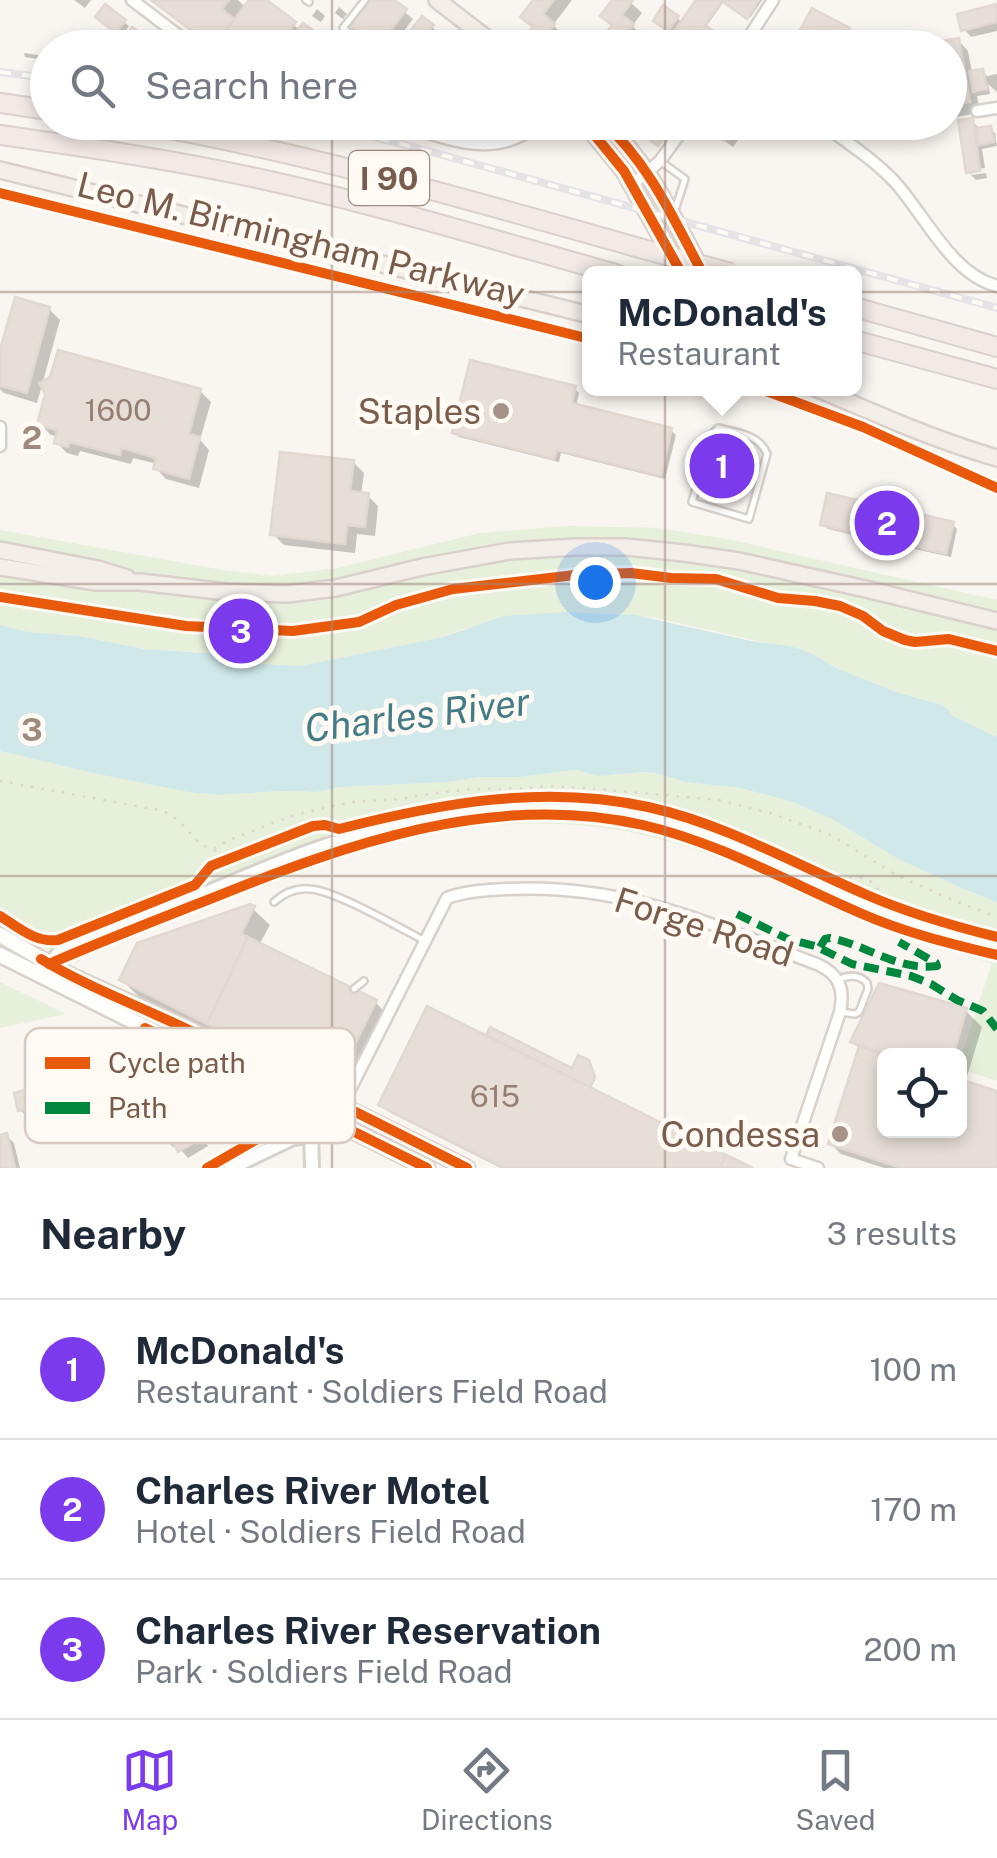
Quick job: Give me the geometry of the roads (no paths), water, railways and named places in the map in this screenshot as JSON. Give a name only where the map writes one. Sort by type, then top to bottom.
[{"type":"highway","points":[[0,103],[30,107]]},
{"type":"highway","name":"I 90","points":[[0,134],[30,139]]},
{"type":"highway","name":"I 90","points":[[38,140],[270,181],[587,266]]},
{"type":"highway","name":"I 90","points":[[228,140],[356,169],[707,266]]},
{"type":"highway","points":[[862,309],[997,347]]},
{"type":"highway","points":[[862,342],[997,379]]},
{"type":"main road","points":[[437,0],[476,30]]},
{"type":"main road","points":[[599,140],[632,184],[678,266]]},
{"type":"main road","points":[[621,140],[654,166],[672,218],[699,266]]},
{"type":"main road","name":"Leo M. Birmingham Parkway","points":[[0,170],[582,312]]},
{"type":"main road","points":[[835,396],[997,466]]},
{"type":"main road","points":[[966,450],[997,458]]},
{"type":"main road","points":[[0,567],[96,582],[299,593],[500,552],[626,547],[758,565],[997,622]]},
{"type":"main road","points":[[0,550],[98,569],[140,582]]},
{"type":"main road","points":[[0,935],[45,970],[155,1028]]},
{"type":"main road","points":[[0,956],[45,970],[174,1028]]},
{"type":"main road","points":[[355,1112],[467,1168]]},
{"type":"main road","points":[[355,1132],[427,1168]]},
{"type":"street","points":[[132,0],[171,30]]},
{"type":"street","points":[[754,30],[773,0]]},
{"type":"street","points":[[977,111],[997,108]]},
{"type":"street","points":[[466,140],[490,146],[516,140]]},
{"type":"street","points":[[632,184],[654,166],[674,140]]},
{"type":"street","points":[[844,140],[890,178],[960,266],[981,281],[997,286]]},
{"type":"street","points":[[0,426],[0,446]]},
{"type":"street","points":[[45,970],[58,954],[77,944],[336,842],[437,818],[539,806],[624,813],[683,828],[738,848],[888,915],[997,948]]},
{"type":"street","name":"Forge Road","points":[[355,1079],[450,896],[492,890],[565,889],[614,896],[680,912],[824,967],[838,980],[842,992],[840,1012],[791,1159],[818,1168]]},
{"type":"street","points":[[231,1168],[283,1143]]},
{"type":"street","points":[[310,1143],[312,1168]]},
{"type":"lane","points":[[346,30],[343,28],[366,0]]},
{"type":"lane","points":[[654,166],[685,179],[672,218]]},
{"type":"lane","points":[[722,428],[758,440],[767,454],[749,518],[692,502],[714,430],[722,428]]},
{"type":"lane","points":[[274,902],[295,890],[320,890],[425,940]]},
{"type":"lane","points":[[838,980],[857,976],[867,982],[868,989],[860,1012],[840,1012]]},
{"type":"lane","points":[[354,990],[364,981]]},
{"type":"water","name":"Charles River","points":[[564,612],[635,615],[790,646],[899,693],[939,704],[953,716],[997,737],[997,902],[898,859],[834,820],[790,801],[655,773],[600,776],[575,770],[316,792],[219,795],[102,775],[0,751],[0,625],[144,649],[221,654],[261,664],[301,666],[443,637],[504,616]]},
{"type":"railway","points":[[0,72],[30,76]]},
{"type":"railway","points":[[386,140],[845,266]]},
{"type":"railway","points":[[862,271],[997,308]]},
{"type":"place","name":"Staples","points":[[501,411]]},
{"type":"place","name":"McDonald's","points":[[722,466]]},
{"type":"place","name":"Charles River Motel","points":[[887,523]]},
{"type":"place","name":"Charles River Reservation","points":[[241,631]]},
{"type":"place","name":"Condessa","points":[[840,1134]]}]
